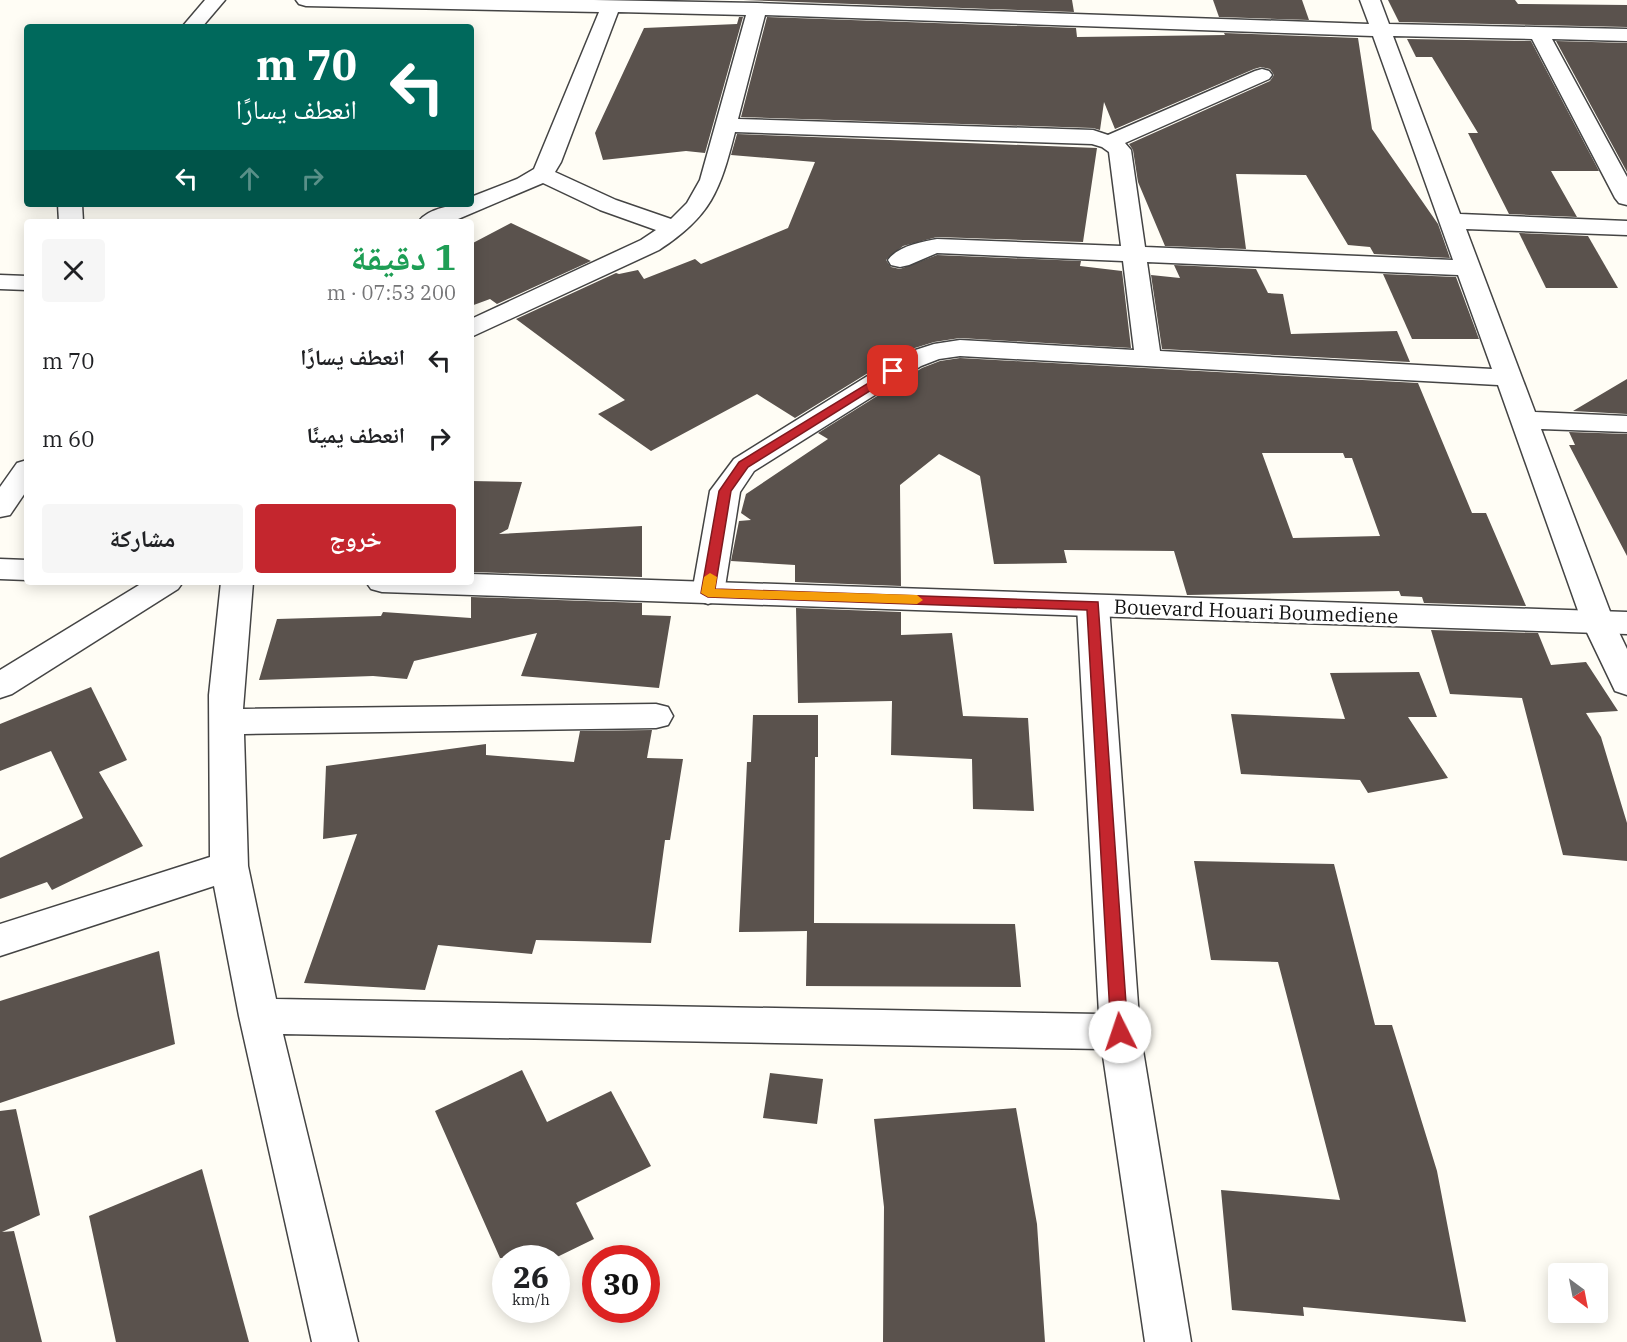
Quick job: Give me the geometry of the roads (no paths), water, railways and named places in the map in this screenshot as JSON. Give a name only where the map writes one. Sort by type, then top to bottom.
[{"type":"street","points":[[195,24],[216,0]]},
{"type":"street","points":[[306,0],[570,3],[1382,30],[1627,35]]},
{"type":"street","points":[[1370,0],[1524,420],[1613,622],[1627,683]]},
{"type":"street","points":[[474,204],[525,184],[542,174],[550,162],[611,6]]},
{"type":"street","points":[[474,328],[650,245],[675,229],[697,206],[711,180],[757,9]]},
{"type":"street","points":[[1539,33],[1627,198]]},
{"type":"street","points":[[1110,142],[1262,75]]},
{"type":"street","points":[[726,125],[1094,137],[1110,142],[1120,150],[1148,358]]},
{"type":"street","points":[[542,174],[608,205],[675,229]]},
{"type":"street","points":[[438,219],[468,207]]},
{"type":"street","points":[[1452,221],[1627,228]]},
{"type":"street","points":[[900,260],[922,249],[937,246],[1134,256],[1469,268]]},
{"type":"street","points":[[0,282],[24,283]]},
{"type":"street","points":[[708,593],[725,491],[744,465],[912,360],[934,352],[960,348],[1509,378]]},
{"type":"street","points":[[1524,420],[1627,424]]},
{"type":"street","points":[[0,508],[24,473]]},
{"type":"street","points":[[0,569],[24,570]]},
{"type":"street","points":[[0,686],[162,585]]},
{"type":"street","points":[[237,585],[226,694],[230,866],[260,1016],[335,1342]]},
{"type":"street","name":"Bouevard Houari Boumediene","points":[[471,585],[1613,622]]},
{"type":"street","points":[[1093,606],[1120,1032],[1167,1342]]},
{"type":"street","points":[[226,722],[656,716]]},
{"type":"street","points":[[0,940],[230,866]]},
{"type":"street","points":[[260,1016],[1120,1032]]}]
